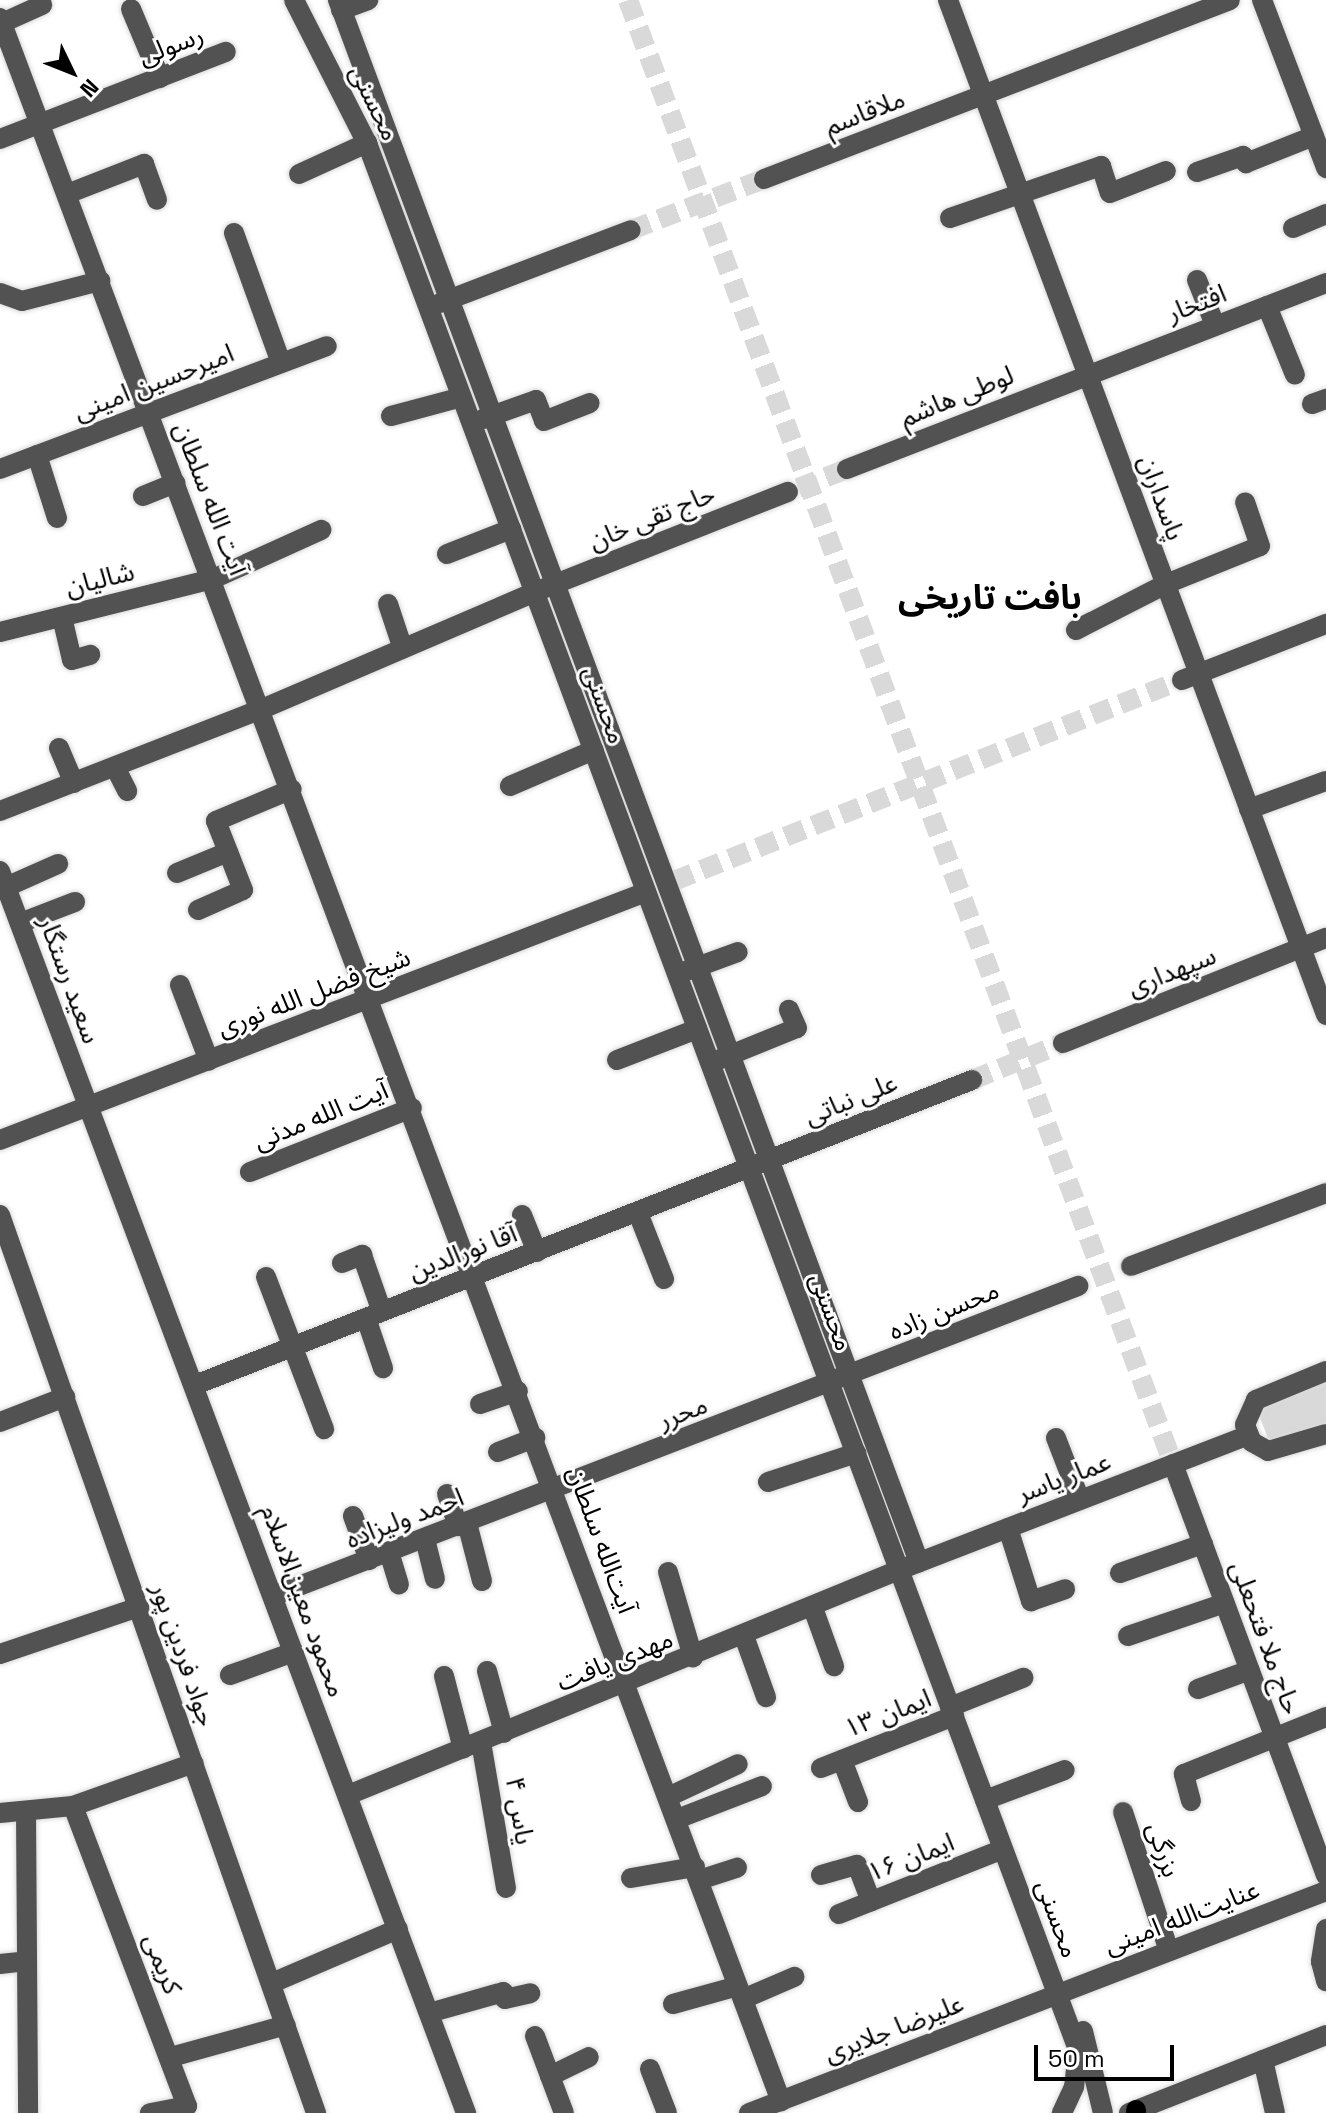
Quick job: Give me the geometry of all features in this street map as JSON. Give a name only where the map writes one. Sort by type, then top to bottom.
[{"type":"street","name":"محسنی","points":[[294,0],[367,143],[646,892],[687,970],[697,1029],[720,1059],[909,1566],[955,1709],[1063,1992],[1078,2050],[1074,2087],[1062,2113]]},
{"type":"street","points":[[368,0],[340,5],[558,583],[687,970],[720,1059],[797,1028],[789,1010]]},
{"type":"street","name":"پاسداران","points":[[948,0],[1166,584],[1190,676],[1249,809],[1326,1015]]},
{"type":"street","name":"ملاقاسم","points":[[764,179],[1230,0]]},
{"type":"street","points":[[1262,0],[1326,168]]},
{"type":"street","points":[[1,21],[42,5]]},
{"type":"street","points":[[131,9],[160,78]]},
{"type":"street","name":"آیت الله سلطان","points":[[1,21],[372,998]]},
{"type":"street","name":"رسولی","points":[[0,139],[226,52]]},
{"type":"street","points":[[1197,172],[1243,156],[1246,163],[1314,136]]},
{"type":"street","points":[[299,174],[367,143]]},
{"type":"street","points":[[67,194],[144,164],[157,200]]},
{"type":"street","points":[[950,218],[1101,166],[1110,193],[1166,171]]},
{"type":"street","points":[[1293,228],[1326,214]]},
{"type":"street","points":[[428,307],[631,230]]},
{"type":"street","points":[[234,233],[281,363]]},
{"type":"street","points":[[1197,280],[1215,325]]},
{"type":"street","points":[[0,293],[22,301],[100,281]]},
{"type":"street","name":"افتخار","points":[[1087,374],[1326,283]]},
{"type":"street","points":[[1267,306],[1295,375]]},
{"type":"street","name":"امیرحسین امینی","points":[[0,469],[327,346]]},
{"type":"street","name":"لوطی هاشم","points":[[847,469],[1087,374]]},
{"type":"street","points":[[391,416],[462,397]]},
{"type":"street","points":[[471,423],[536,400],[544,421],[590,403]]},
{"type":"street","points":[[37,455],[57,518]]},
{"type":"street","points":[[143,496],[176,483]]},
{"type":"street","name":"حاج تقی خان","points":[[535,592],[788,492]]},
{"type":"street","points":[[1076,630],[1166,584],[1260,546],[1245,502]]},
{"type":"street","points":[[447,554],[511,529]]},
{"type":"street","name":"شالیان","points":[[0,632],[213,579],[321,530]]},
{"type":"street","points":[[0,811],[262,709],[535,592]]},
{"type":"street","points":[[388,604],[403,649]]},
{"type":"street","points":[[62,617],[72,660],[90,655]]},
{"type":"street","points":[[1190,676],[1326,624]]},
{"type":"street","points":[[59,748],[74,783]]},
{"type":"street","points":[[510,786],[594,750]]},
{"type":"street","points":[[115,767],[127,791]]},
{"type":"street","points":[[1249,809],[1326,781]]},
{"type":"street","points":[[198,910],[243,890],[216,821],[292,789]]},
{"type":"street","points":[[177,873],[228,852]]},
{"type":"street","points":[[3,879],[58,864]]},
{"type":"street","name":"سعید رستگار","points":[[3,879],[88,1108]]},
{"type":"street","name":"شیخ فضل الله نوری","points":[[0,1140],[646,892]]},
{"type":"street","points":[[20,923],[75,902]]},
{"type":"street","name":"سپهداری","points":[[1063,1043],[1326,938]]},
{"type":"street","points":[[687,970],[738,952]]},
{"type":"street","points":[[180,985],[209,1061]]},
{"type":"street","name":"آیت‌الله سلطان","points":[[372,998],[781,2101]]},
{"type":"street","points":[[617,1060],[697,1029]]},
{"type":"street","name":"علی نباتی","points":[[760,1165],[972,1080]]},
{"type":"street","name":"محمود معین‌الاسلام","points":[[88,1108],[195,1385],[466,2113]]},
{"type":"street","name":"آیت الله مدنی","points":[[250,1172],[412,1108]]},
{"type":"street","name":"آقا نورالدین","points":[[195,1385],[760,1165]]},
{"type":"street","points":[[1131,1266],[1326,1193]]},
{"type":"street","points":[[638,1213],[664,1279]]},
{"type":"street","name":"جواد فردین پور","points":[[0,1215],[316,2113]]},
{"type":"street","points":[[522,1215],[537,1252]]},
{"type":"street","points":[[342,1263],[362,1255],[383,1368]]},
{"type":"street","points":[[0,1260],[27,1290]]},
{"type":"street","points":[[266,1277],[324,1429]]},
{"type":"street","name":"محسن زاده","points":[[840,1381],[1078,1286]]},
{"type":"street","points":[[1326,1371],[1256,1400],[1246,1416],[1248,1435],[1259,1448],[1277,1452],[1326,1434]]},
{"type":"street","name":"محسنی","points":[[840,1381],[856,1453],[909,1566]]},
{"type":"street","name":"محرر","points":[[554,1490],[840,1381]]},
{"type":"street","points":[[480,1404],[518,1391]]},
{"type":"street","points":[[0,1422],[65,1397]]},
{"type":"street","name":"عمار یاسر","points":[[909,1566],[1248,1435]]},
{"type":"street","points":[[498,1452],[535,1438]]},
{"type":"street","points":[[1056,1438],[1080,1500]]},
{"type":"street","points":[[768,1482],[856,1453]]},
{"type":"street","name":"حاج ملا فتحعلی","points":[[1173,1464],[1326,1875]]},
{"type":"street","name":"احمد ولیزاده","points":[[273,1596],[554,1490]]},
{"type":"street","points":[[447,1494],[463,1524],[482,1581]]},
{"type":"street","points":[[353,1516],[369,1560]]},
{"type":"street","points":[[1008,1528],[1031,1601],[1065,1589]]},
{"type":"street","points":[[425,1539],[435,1579]]},
{"type":"street","points":[[1120,1573],[1203,1544]]},
{"type":"street","points":[[389,1552],[399,1585]]},
{"type":"street","name":"مهدی یافت","points":[[348,1795],[627,1684],[909,1566]]},
{"type":"street","points":[[668,1572],[693,1657]]},
{"type":"street","points":[[1128,1636],[1225,1603]]},
{"type":"street","points":[[0,1654],[139,1607]]},
{"type":"street","points":[[813,1608],[834,1666]]},
{"type":"street","points":[[744,1636],[766,1697]]},
{"type":"street","points":[[230,1675],[294,1652]]},
{"type":"street","points":[[1198,1689],[1250,1670]]},
{"type":"street","points":[[487,1671],[504,1733]]},
{"type":"street","name":"یاس ۴","points":[[444,1676],[472,1745],[506,1888]]},
{"type":"street","name":"ایمان ۱۳","points":[[821,1768],[1023,1678]]},
{"type":"street","points":[[1191,1801],[1184,1774],[1326,1717]]},
{"type":"street","name":"ایمان ۱۳","points":[[842,1760],[858,1802]]},
{"type":"street","points":[[0,1813],[73,1806],[194,1763]]},
{"type":"street","points":[[668,1797],[738,1764]]},
{"type":"street","points":[[990,1798],[1065,1770]]},
{"type":"street","points":[[677,1819],[762,1786]]},
{"type":"street","name":"محسنی","points":[[990,1798],[1003,1849],[1089,2046],[1103,2113]]},
{"type":"street","name":"کریمی","points":[[73,1806],[171,2057],[187,2106],[159,2112]]},
{"type":"street","points":[[26,1812],[28,2113]]},
{"type":"street","name":"بزرگی","points":[[1123,1812],[1169,1951]]},
{"type":"street","name":"ایمان ۱۶","points":[[839,1914],[1003,1849]]},
{"type":"street","points":[[821,1875],[857,1865],[871,1901]]},
{"type":"street","points":[[631,1878],[737,1868]]},
{"type":"street","name":"عنایت‌الله امینی","points":[[1063,1992],[1326,1891]]},
{"type":"street","points":[[272,1983],[398,1929]]},
{"type":"street","points":[[1326,1929],[1321,1962],[1326,1981]]},
{"type":"street","points":[[0,1964],[27,1961]]},
{"type":"street","points":[[673,2004],[741,1992],[794,1977]]},
{"type":"street","points":[[429,2013],[503,1992],[505,1999],[530,1993]]},
{"type":"street","name":"علیرضا جلایری","points":[[749,2113],[1063,1992]]},
{"type":"street","points":[[171,2057],[286,2025]]},
{"type":"street","points":[[1134,2112],[1326,2035]]},
{"type":"street","points":[[535,2036],[564,2113]]},
{"type":"street","points":[[550,2076],[589,2057]]},
{"type":"street","points":[[1263,2060],[1275,2113]]},
{"type":"street","points":[[650,2069],[667,2113]]},
{"type":"shaded area","points":[[1326,1378],[1326,1425],[1271,1446],[1255,1405]]},
{"type":"tunnel","points":[[628,0],[1173,1464]]},
{"type":"tunnel","points":[[631,230],[764,179]]},
{"type":"tunnel","points":[[798,488],[847,469]]},
{"type":"tunnel","points":[[646,892],[1179,681]]},
{"type":"tunnel","points":[[972,1080],[1063,1043]]},
{"type":"district","name":"بافت تاریخی","points":[[990,598]]}]
